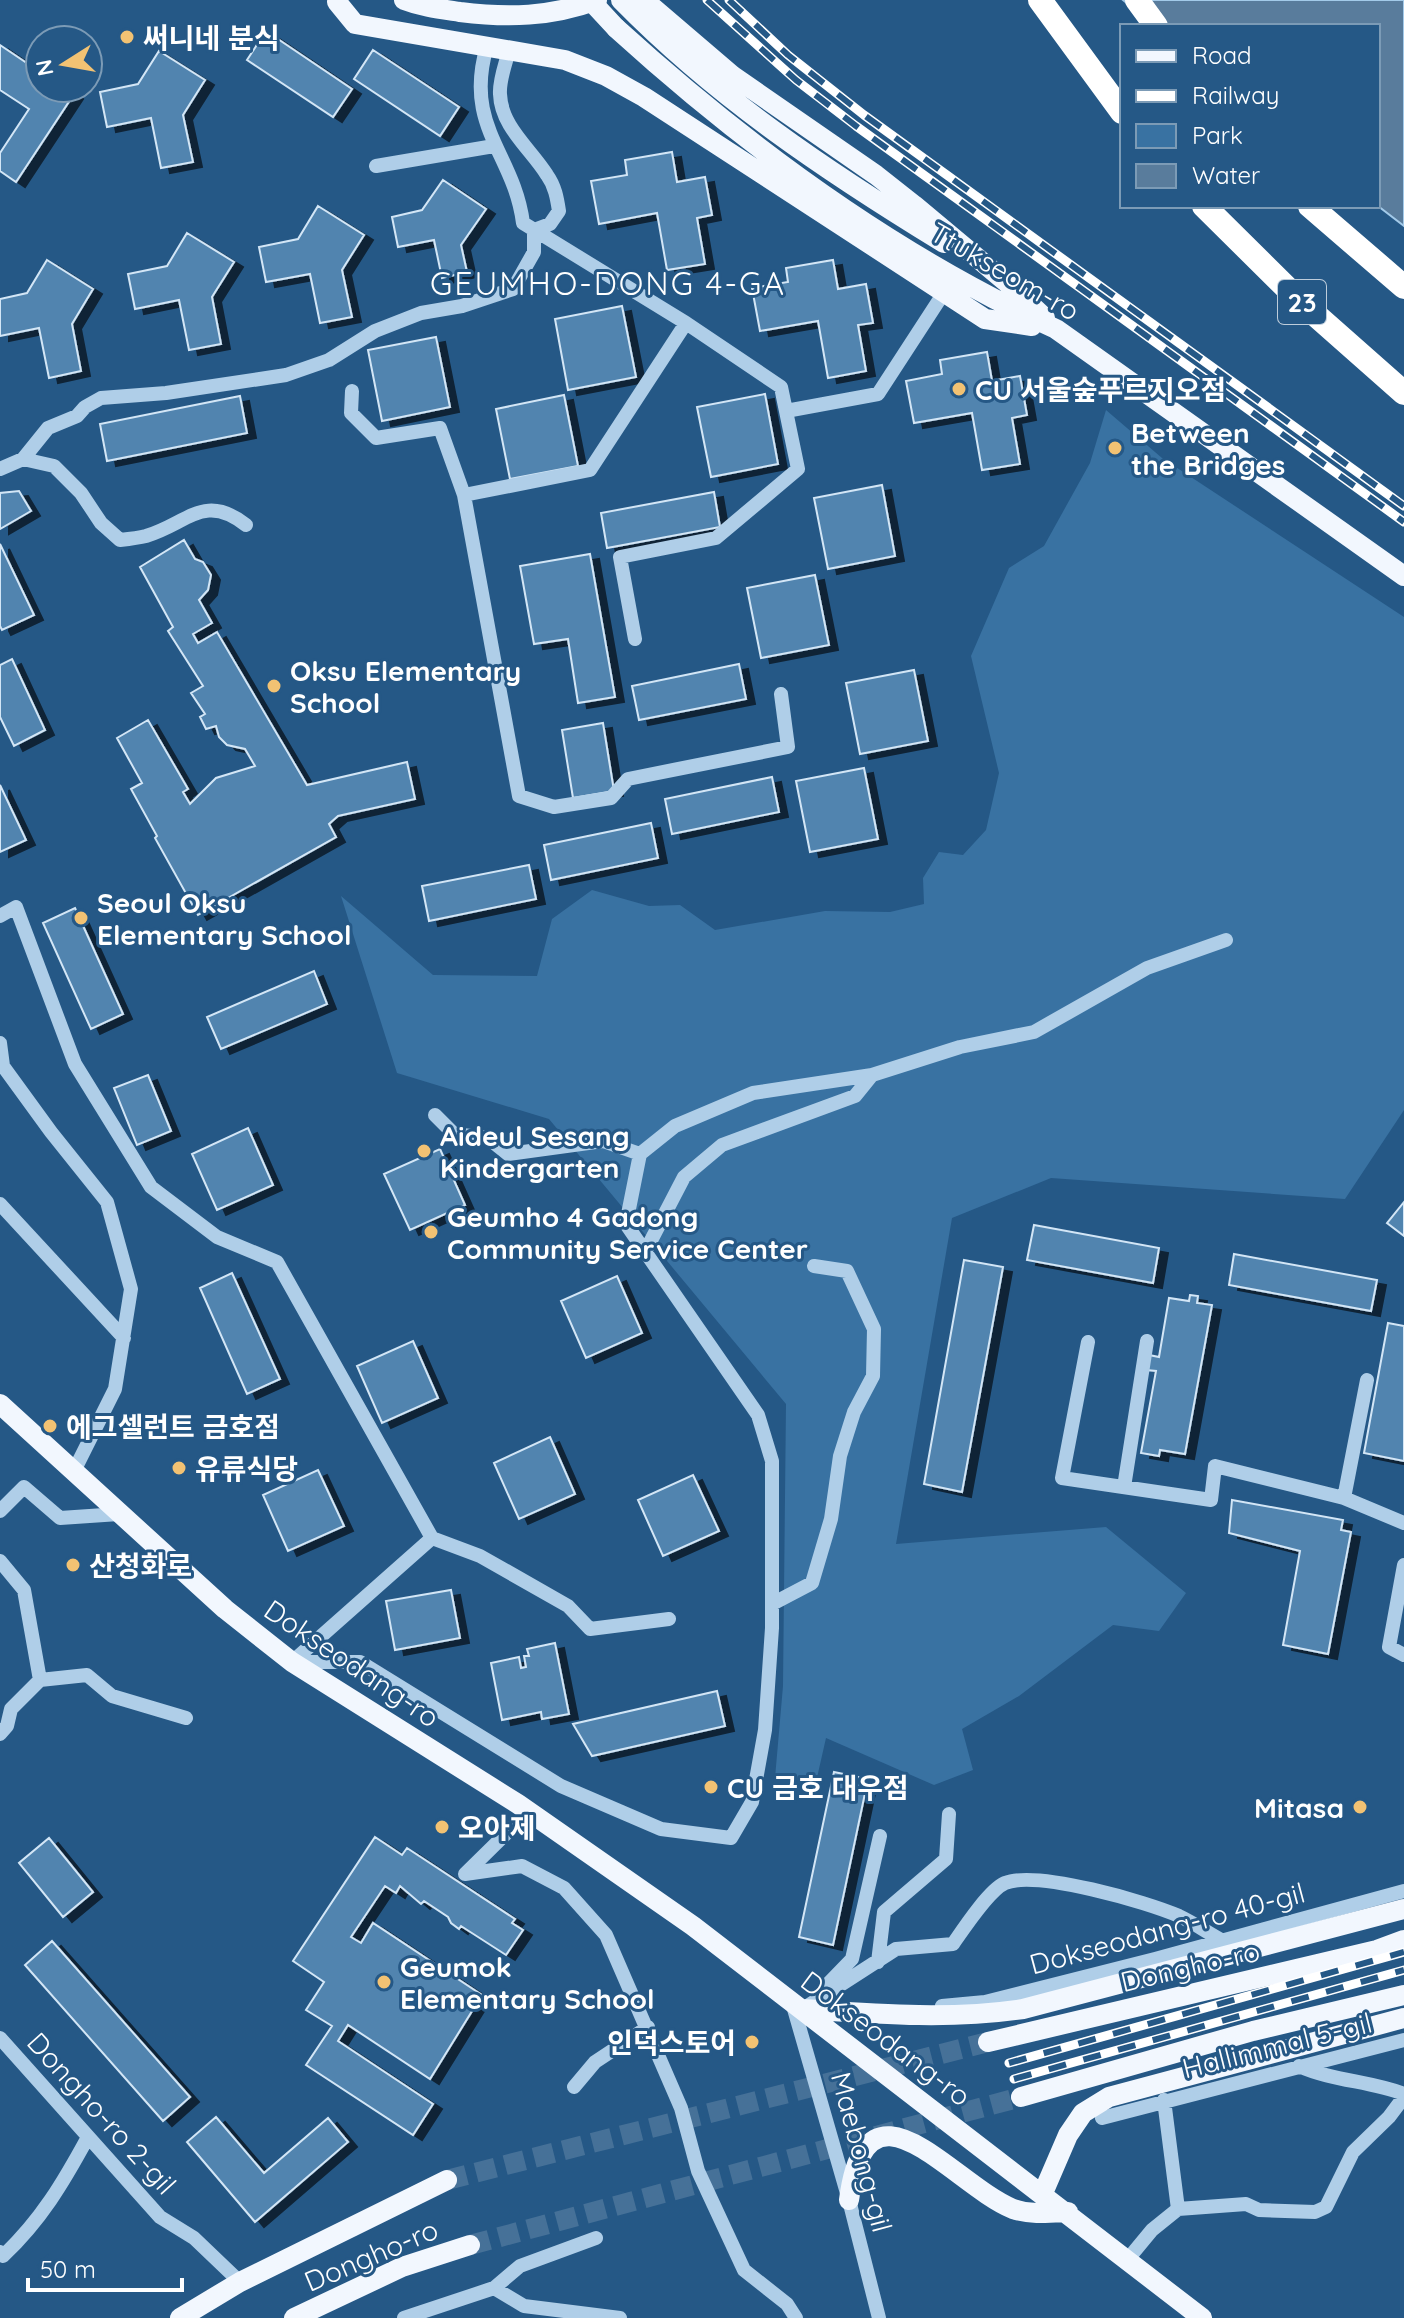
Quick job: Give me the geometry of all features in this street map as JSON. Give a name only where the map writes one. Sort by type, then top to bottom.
[{"type":"highway","points":[[1040,0],[1120,109]]},
{"type":"highway","points":[[1137,0],[1155,24]]},
{"type":"highway","name":"23","points":[[1206,208],[1301,302],[1404,393]]},
{"type":"highway","points":[[1312,208],[1404,287]]},
{"type":"main road","points":[[404,0],[421,7],[500,8],[533,6],[544,0]]},
{"type":"main road","name":"Ttukseom-ro","points":[[590,0],[616,28],[711,112],[814,189],[994,301],[1056,329]]},
{"type":"main road","points":[[436,38],[500,8],[551,14],[597,0]]},
{"type":"main road","points":[[334,1],[355,24],[565,60],[606,76],[985,319],[1056,329]]},
{"type":"main road","name":"Ttukseom-ro","points":[[633,4],[714,85],[817,164],[1005,281],[1056,329],[1404,576]]},
{"type":"main road","points":[[487,46],[500,8]]},
{"type":"main road","points":[[500,8],[509,50]]},
{"type":"main road","name":"Dokseodang-ro","points":[[0,1404],[225,1609],[292,1662],[528,1812],[681,1918],[1068,2212],[1202,2318]]},
{"type":"main road","points":[[797,2005],[987,2014],[1023,2009],[1404,1909]]},
{"type":"main road","name":"Dongho-ro","points":[[988,2042],[1377,1950],[1404,1940]]},
{"type":"main road","points":[[1021,2097],[1253,2031],[1404,1995]]},
{"type":"main road","points":[[1043,2193],[1068,2135],[1083,2113],[1109,2097],[1404,2018]]},
{"type":"main road","points":[[849,2200],[853,2171],[865,2145],[877,2138],[891,2136],[911,2141],[1013,2209],[1034,2213],[1068,2212]]},
{"type":"main road","name":"Dongho-ro","points":[[180,2318],[240,2282],[447,2180]]},
{"type":"main road","name":"Dongho-ro","points":[[294,2318],[402,2267],[470,2245]]},
{"type":"street","points":[[487,46],[480,68],[487,128],[514,187],[523,223],[686,323],[781,387],[798,469],[716,538],[620,557],[635,639]]},
{"type":"street","points":[[509,50],[500,94],[505,115],[526,149],[549,177],[556,192],[559,211],[550,224],[534,230]]},
{"type":"street","points":[[376,166],[494,146]]},
{"type":"street","points":[[0,469],[23,459],[48,428],[77,416],[101,398],[166,393],[286,375],[329,360],[375,331],[421,313],[462,306],[513,289],[534,252],[534,230]]},
{"type":"street","points":[[786,411],[878,394],[945,291]]},
{"type":"street","points":[[464,495],[590,470],[686,323]]},
{"type":"street","points":[[352,391],[351,413],[376,438],[440,428],[464,495],[519,796],[554,807],[611,798],[628,779],[788,747],[781,694]]},
{"type":"street","points":[[23,459],[54,466],[81,493],[101,523],[120,540],[147,536],[209,508],[232,514],[246,525]]},
{"type":"street","points":[[0,916],[16,907],[75,1064],[151,1187],[217,1237],[277,1262],[432,1538],[480,1556],[568,1606],[590,1629],[669,1619]]},
{"type":"street","points":[[292,1662],[360,1662],[561,1786],[661,1829],[731,1838],[752,1802],[765,1730],[772,1604],[772,1461],[758,1415],[626,1224],[640,1154],[675,1126],[753,1093],[872,1075],[960,1047],[1034,1032],[1147,968],[1226,940]]},
{"type":"street","points":[[0,1043],[3,1066],[107,1202],[131,1289],[115,1389],[73,1473]]},
{"type":"street","points":[[645,1252],[684,1177],[722,1145],[855,1096],[872,1075]]},
{"type":"street","points":[[435,1115],[454,1134],[488,1138],[508,1154],[603,1141],[640,1154]]},
{"type":"street","points":[[0,1204],[124,1338]]},
{"type":"street","points":[[772,1604],[812,1583],[831,1519],[840,1456],[854,1412],[873,1376],[874,1329],[847,1271],[814,1266]]},
{"type":"street","points":[[1124,1487],[1147,1341]]},
{"type":"street","points":[[1088,1342],[1062,1478],[1211,1500],[1215,1466],[1344,1498],[1404,1523]]},
{"type":"street","points":[[1344,1498],[1367,1380]]},
{"type":"street","points":[[0,1511],[24,1487],[60,1518],[119,1514]]},
{"type":"street","points":[[292,1662],[432,1538]]},
{"type":"street","points":[[0,1561],[24,1590],[40,1680]]},
{"type":"street","points":[[1404,1565],[1389,1647],[1404,1655]]},
{"type":"street","points":[[0,1734],[7,1726],[5,1710],[40,1680],[87,1675],[112,1696],[186,1718]]},
{"type":"street","points":[[528,1812],[465,1874],[522,1866],[564,1888],[606,1935],[681,2108],[698,2171],[744,2270],[787,2304],[796,2318]]},
{"type":"street","points":[[878,1962],[884,1912],[946,1859],[949,1814]]},
{"type":"street","points":[[797,2005],[852,1959],[880,1836]]},
{"type":"street","points":[[797,2005],[878,1962],[896,1949],[953,1944],[971,1917],[1003,1884],[1018,1880],[1039,1880],[1097,1891],[1178,1916],[1223,1941]]},
{"type":"street","name":"Dokseodang-ro 40-gil","points":[[943,2011],[1223,1941],[1404,1891]]},
{"type":"street","name":"Maebong-gil","points":[[797,2005],[879,2318]]},
{"type":"street","points":[[574,2087],[595,2062],[648,2027]]},
{"type":"street","name":"Dongho-ro 2-gil","points":[[0,2038],[160,2217],[194,2238],[240,2282]]},
{"type":"street","name":"Hallimmal 5-gil","points":[[1102,2118],[1404,2040]]},
{"type":"street","points":[[1128,2259],[1152,2230],[1178,2209],[1246,2204],[1259,2210],[1315,2212],[1326,2207],[1353,2152],[1389,2117],[1404,2096],[1379,2085],[1318,2075],[1299,2066]]},
{"type":"street","name":"Hallimmal 5-gil","points":[[1164,2100],[1178,2209]]},
{"type":"street","points":[[0,2252],[3,2256],[17,2243],[54,2198],[88,2137]]},
{"type":"street","points":[[404,2318],[494,2288],[520,2266],[596,2238]]},
{"type":"street","points":[[494,2288],[524,2306],[620,2318]]},
{"type":"green space","points":[[1106,410],[1162,458],[1404,617],[1404,1110],[1345,1199],[1051,1178],[952,1218],[896,1544],[1106,1527],[1186,1593],[1159,1631],[1113,1625],[1019,1696],[962,1729],[973,1770],[934,1785],[826,1738],[816,1782],[775,1778],[783,1686],[786,1404],[549,1119],[397,1073],[341,896],[433,975],[537,976],[552,919],[592,890],[649,906],[680,905],[715,930],[825,911],[890,912],[924,904],[923,878],[939,852],[963,855],[986,830],[999,773],[971,656],[1009,568],[1044,546],[1090,463]]},
{"type":"water","points":[[1123,0],[1404,0],[1404,226],[1380,208],[1380,24],[1153,24]]},
{"type":"building","points":[[266,31],[352,89],[333,117],[247,60]]},
{"type":"building","points":[[0,45],[24,61],[24,104],[67,104],[16,182],[0,171],[0,153],[29,109],[0,90]]},
{"type":"building","points":[[373,50],[459,107],[440,136],[354,79]]},
{"type":"building","points":[[159,51],[205,80],[183,115],[193,162],[161,168],[151,118],[107,127],[102,104],[104,91],[138,84]]},
{"type":"building","points":[[672,152],[677,182],[705,177],[712,215],[697,218],[705,264],[667,270],[657,213],[599,224],[591,181],[627,175],[625,160]]},
{"type":"building","points":[[443,180],[486,209],[461,245],[467,272],[442,278],[434,240],[398,247],[392,217],[422,210]]},
{"type":"building","points":[[318,206],[364,235],[342,270],[352,317],[320,323],[310,274],[266,282],[259,247],[298,239]]},
{"type":"building","points":[[187,233],[234,262],[212,297],[221,344],[189,350],[179,300],[135,309],[128,274],[167,266]]},
{"type":"building","points":[[47,260],[93,289],[72,324],[81,371],[49,378],[39,328],[0,336],[0,299],[27,293]]},
{"type":"building","points":[[833,260],[838,289],[866,284],[873,323],[858,325],[866,371],[828,378],[818,321],[760,331],[752,288],[788,282],[786,268]]},
{"type":"building","points":[[622,306],[636,377],[568,390],[555,319]]},
{"type":"building","points":[[436,337],[450,407],[382,421],[368,350]]},
{"type":"building","points":[[987,352],[992,381],[1020,376],[1027,415],[1012,418],[1020,464],[982,470],[972,413],[914,423],[906,381],[942,374],[940,360]]},
{"type":"building","points":[[765,394],[778,464],[711,477],[697,407]]},
{"type":"building","points":[[564,395],[578,466],[510,479],[496,409]]},
{"type":"building","points":[[240,396],[247,433],[107,461],[100,424]]},
{"type":"building","points":[[882,485],[895,556],[828,569],[814,498]]},
{"type":"building","points":[[19,491],[31,511],[0,529],[0,493]]},
{"type":"building","points":[[714,492],[720,527],[607,548],[601,513]]},
{"type":"building","points":[[184,540],[195,559],[203,562],[211,575],[208,590],[199,600],[212,623],[193,634],[198,643],[217,632],[307,785],[407,762],[415,799],[338,816],[329,824],[336,837],[198,915],[131,789],[142,783],[117,738],[148,720],[188,789],[183,792],[190,804],[216,778],[255,766],[245,749],[227,745],[219,737],[216,726],[206,729],[200,717],[205,714],[191,693],[203,686],[168,631],[173,627],[140,567]]},
{"type":"building","points":[[0,544],[34,615],[2,630],[0,626]]},
{"type":"building","points":[[590,554],[615,697],[578,703],[568,639],[534,644],[520,566]]},
{"type":"building","points":[[815,575],[829,645],[761,658],[747,588]]},
{"type":"building","points":[[12,659],[45,730],[14,746],[0,717],[0,665]]},
{"type":"building","points":[[739,664],[746,699],[639,720],[632,686]]},
{"type":"building","points":[[914,670],[928,741],[860,754],[846,683]]},
{"type":"building","points":[[603,723],[614,791],[573,798],[562,730]]},
{"type":"building","points":[[864,768],[878,839],[810,852],[796,781]]},
{"type":"building","points":[[772,777],[779,812],[672,834],[665,799]]},
{"type":"building","points":[[0,785],[26,840],[0,852]]},
{"type":"building","points":[[651,823],[658,858],[551,880],[544,845]]},
{"type":"building","points":[[529,865],[536,899],[429,921],[422,886]]},
{"type":"building","points":[[75,908],[123,1014],[91,1029],[43,923]]},
{"type":"building","points":[[314,971],[327,1004],[221,1049],[207,1017]]},
{"type":"building","points":[[148,1075],[171,1131],[137,1145],[114,1088]]},
{"type":"building","points":[[248,1128],[273,1185],[217,1210],[192,1154]]},
{"type":"building","points":[[440,1149],[465,1205],[410,1230],[384,1174]]},
{"type":"building","points":[[1404,1202],[1404,1236],[1387,1223]]},
{"type":"building","points":[[1034,1225],[1159,1248],[1153,1283],[1027,1260]]},
{"type":"building","points":[[1234,1254],[1377,1280],[1371,1311],[1229,1285]]},
{"type":"building","points":[[964,1260],[1003,1267],[962,1492],[924,1484]]},
{"type":"building","points":[[232,1273],[280,1379],[247,1394],[200,1288]]},
{"type":"building","points":[[617,1276],[642,1333],[586,1358],[561,1301]]},
{"type":"building","points":[[1190,1295],[1198,1296],[1197,1303],[1212,1305],[1185,1454],[1160,1450],[1159,1456],[1141,1453],[1156,1371],[1146,1370],[1149,1355],[1159,1357],[1169,1298],[1189,1301]]},
{"type":"building","points":[[1388,1323],[1404,1326],[1404,1461],[1364,1453]]},
{"type":"building","points":[[413,1341],[438,1398],[382,1423],[357,1366]]},
{"type":"building","points":[[550,1437],[575,1494],[519,1519],[494,1463]]},
{"type":"building","points":[[318,1470],[344,1526],[288,1551],[263,1495]]},
{"type":"building","points":[[693,1475],[719,1531],[663,1556],[638,1500]]},
{"type":"building","points":[[1232,1500],[1343,1520],[1341,1530],[1351,1532],[1328,1654],[1283,1645],[1300,1551],[1229,1533]]},
{"type":"building","points":[[451,1590],[460,1638],[395,1650],[386,1601]]},
{"type":"building","points":[[555,1643],[569,1714],[542,1719],[541,1712],[502,1720],[491,1663],[519,1657],[521,1668],[526,1667],[524,1656],[529,1656],[527,1649]]},
{"type":"building","points":[[717,1691],[725,1726],[592,1756],[573,1724]]},
{"type":"building","points":[[834,1772],[868,1779],[833,1945],[799,1937]]},
{"type":"building","points":[[375,1837],[402,1855],[407,1848],[515,1919],[512,1923],[523,1930],[506,1955],[461,1926],[459,1929],[448,1917],[424,1901],[421,1904],[400,1886],[396,1893],[385,1886],[351,1937],[361,1943],[373,1923],[482,1995],[430,2079],[348,2025],[338,2041],[433,2104],[413,2135],[306,2065],[332,2026],[306,2010],[324,1982],[293,1961]]},
{"type":"building","points":[[49,1838],[93,1892],[63,1917],[19,1863]]},
{"type":"building","points":[[52,1941],[190,2097],[163,2121],[25,1965]]},
{"type":"building","points":[[216,2117],[264,2173],[328,2118],[348,2142],[255,2222],[187,2142]]},
{"type":"tunnel","points":[[447,2180],[988,2042]]},
{"type":"tunnel","points":[[470,2245],[1021,2097]]},
{"type":"railway","points":[[707,0],[796,80],[856,126],[1404,522]]},
{"type":"railway","points":[[729,0],[788,55],[864,115],[1404,506]]},
{"type":"railway","points":[[1009,2063],[1404,1952]]},
{"type":"railway","points":[[1014,2079],[1404,1970]]},
{"type":"place","name":"써니네 분식","points":[[127,37]]},
{"type":"place","name":"CU 서울숲푸르지오점","points":[[959,389]]},
{"type":"place","name":"Between the Bridges","points":[[1115,448]]},
{"type":"place","name":"Oksu Elementary School","points":[[274,686]]},
{"type":"place","name":"Seoul Oksu Elementary School","points":[[81,918]]},
{"type":"place","name":"Aideul Sesang Kindergarten","points":[[424,1151]]},
{"type":"place","name":"Geumho 4 Gadong Community Service Center","points":[[431,1232]]},
{"type":"place","name":"에그셀런트 금호점","points":[[50,1426]]},
{"type":"place","name":"유류식당","points":[[179,1468]]},
{"type":"place","name":"산청화로","points":[[73,1565]]},
{"type":"place","name":"CU 금호 대우점","points":[[711,1787]]},
{"type":"place","name":"Mitasa","points":[[1360,1807]]},
{"type":"place","name":"오아제","points":[[442,1827]]},
{"type":"place","name":"Geumok Elementary School","points":[[384,1982]]},
{"type":"place","name":"인덕스토어","points":[[752,2042]]},
{"type":"district","name":"GEUMHO-DONG 4-GA","points":[[608,283]]}]
